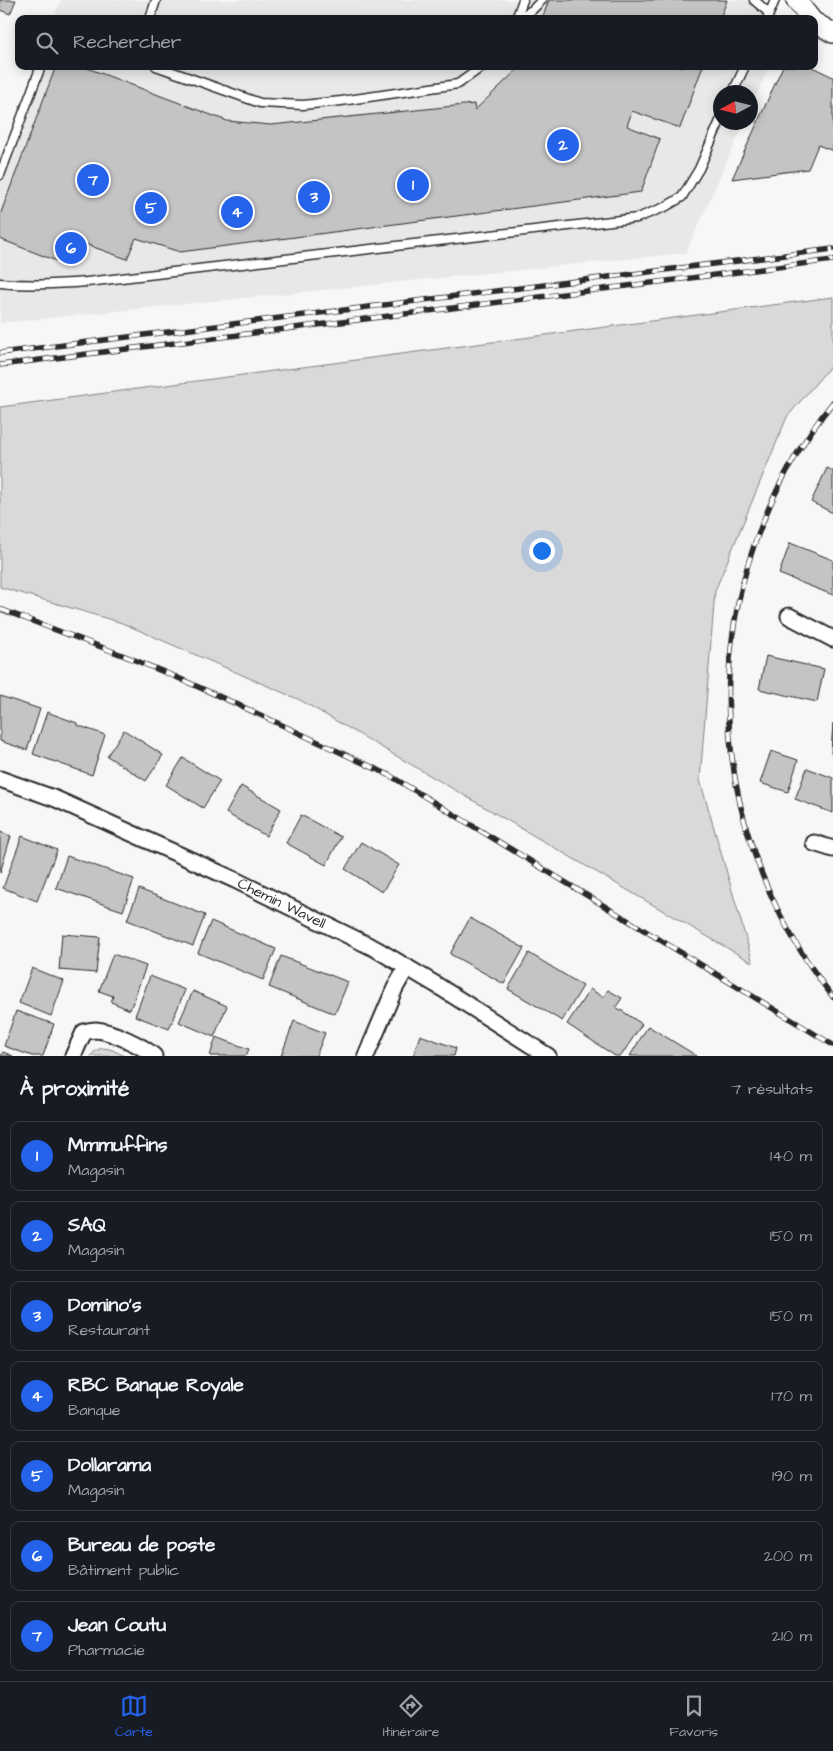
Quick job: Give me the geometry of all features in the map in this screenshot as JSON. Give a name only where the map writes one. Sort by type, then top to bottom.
[{"type":"street","points":[[796,0],[807,15]]},
{"type":"street","points":[[818,24],[833,33]]},
{"type":"street","points":[[790,616],[833,640]]},
{"type":"street","name":"Chemin Wavell","points":[[0,779],[56,799],[235,880],[344,933],[407,967],[548,1056]]},
{"type":"street","points":[[814,843],[833,849]]},
{"type":"street","points":[[366,1056],[395,988],[407,967]]},
{"type":"street","points":[[73,1056],[84,1032],[95,1030],[126,1040],[154,1056]]},
{"type":"lane","points":[[151,15],[156,0]]},
{"type":"lane","points":[[518,15],[523,0]]},
{"type":"lane","points":[[524,15],[542,0]]},
{"type":"lane","points":[[754,0],[767,15]]},
{"type":"lane","points":[[768,15],[775,0]]},
{"type":"lane","points":[[0,175],[39,70]]},
{"type":"lane","points":[[167,70],[260,103],[303,105],[458,84],[477,70]]},
{"type":"lane","points":[[736,85],[743,70]]},
{"type":"lane","points":[[0,283],[32,285],[87,282],[637,218],[665,207],[682,197],[699,169],[716,130]]},
{"type":"shaded area","points":[[61,0],[749,0],[765,15],[55,15]]},
{"type":"shaded area","points":[[33,70],[767,70],[758,92],[758,85],[713,85],[713,130],[741,130],[686,253],[0,323],[0,157]]},
{"type":"shaded area","points":[[833,297],[833,363],[787,417],[715,591],[700,780],[753,963],[300,700],[122,623],[0,587],[0,407]]},
{"type":"shaded area","points":[[102,1048],[110,1049],[125,1056],[91,1056],[95,1051]]},
{"type":"building","points":[[0,0],[16,0],[10,14],[0,10]]},
{"type":"building","points":[[549,0],[727,0],[721,15],[543,15]]},
{"type":"building","points":[[54,70],[93,70],[227,121],[271,125],[474,104],[475,110],[517,70],[702,70],[680,128],[632,111],[627,126],[660,139],[641,192],[180,252],[136,238],[127,259],[68,238],[59,262],[0,239],[0,215]]},
{"type":"building","points":[[781,70],[818,70],[833,77],[833,151],[818,145],[808,169],[732,179],[754,130],[758,130],[758,121]]},
{"type":"building","points":[[827,468],[833,471],[833,513],[811,502]]},
{"type":"building","points":[[790,543],[833,560],[833,595],[779,574]]},
{"type":"building","points":[[766,656],[824,669],[817,702],[759,689]]},
{"type":"building","points":[[0,696],[40,709],[27,750],[0,741]]},
{"type":"building","points":[[47,712],[105,735],[92,775],[33,754]]},
{"type":"building","points":[[833,723],[833,754],[831,753]]},
{"type":"building","points":[[124,730],[163,755],[146,781],[107,756]]},
{"type":"building","points":[[771,751],[798,760],[788,792],[760,783]]},
{"type":"building","points":[[183,758],[220,781],[203,808],[166,785]]},
{"type":"building","points":[[807,768],[833,778],[833,813],[795,799]]},
{"type":"building","points":[[241,786],[281,809],[266,836],[226,813]]},
{"type":"building","points":[[301,815],[341,837],[326,865],[286,843]]},
{"type":"building","points":[[0,832],[11,836],[0,873]]},
{"type":"building","points":[[22,836],[57,850],[37,901],[3,888]]},
{"type":"building","points":[[361,842],[399,865],[382,892],[345,869]]},
{"type":"building","points":[[67,856],[134,879],[123,911],[56,888]]},
{"type":"building","points":[[139,889],[205,915],[193,946],[127,920]]},
{"type":"building","points":[[470,918],[524,948],[504,984],[450,954]]},
{"type":"building","points":[[211,921],[276,949],[263,980],[198,953]]},
{"type":"building","points":[[62,934],[100,937],[96,973],[59,970]]},
{"type":"building","points":[[529,953],[583,986],[562,1021],[508,989]]},
{"type":"building","points":[[113,954],[146,966],[130,1010],[111,1002],[113,996],[99,991]]},
{"type":"building","points":[[281,956],[348,982],[335,1014],[269,987]]},
{"type":"building","points":[[32,968],[64,981],[51,1016],[19,1003]]},
{"type":"building","points":[[150,976],[185,990],[169,1029],[135,1016]]},
{"type":"building","points":[[590,989],[603,997],[608,990],[622,998],[616,1007],[642,1024],[621,1056],[615,1056],[567,1024]]},
{"type":"building","points":[[193,991],[227,1006],[214,1037],[179,1022]]},
{"type":"building","points":[[16,1011],[54,1024],[43,1056],[32,1056],[4,1046]]},
{"type":"building","points":[[294,1021],[325,1033],[316,1056],[281,1056]]},
{"type":"building","points":[[648,1026],[697,1056],[630,1056]]},
{"type":"building","points":[[420,1035],[456,1048],[454,1056],[413,1056]]},
{"type":"building","points":[[216,1037],[249,1049],[246,1056],[210,1056]]},
{"type":"building","points":[[3,1052],[13,1056],[1,1056]]},
{"type":"railway","points":[[0,353],[833,249]]},
{"type":"railway","points":[[0,365],[833,260]]},
{"type":"railway","points":[[833,402],[787,471],[754,544],[735,621],[728,700],[735,778],[755,855],[787,928],[833,997]]},
{"type":"railway","points":[[0,609],[176,677],[389,775],[833,1045]]},
{"type":"place","name":"SAQ","points":[[563,145]]},
{"type":"place","name":"Jean Coutu","points":[[93,180]]},
{"type":"place","name":"Mmmuffins","points":[[413,185]]},
{"type":"place","name":"Domino's","points":[[314,197]]},
{"type":"place","name":"Dollarama","points":[[151,208]]},
{"type":"place","name":"RBC Banque Royale","points":[[237,212]]},
{"type":"place","name":"Bureau de poste","points":[[71,248]]}]
